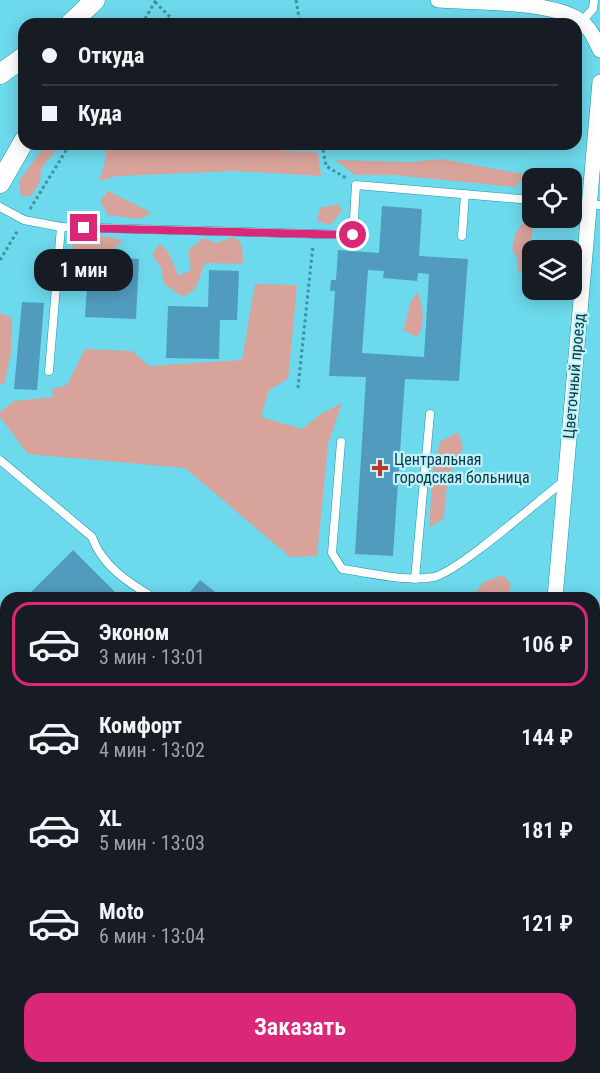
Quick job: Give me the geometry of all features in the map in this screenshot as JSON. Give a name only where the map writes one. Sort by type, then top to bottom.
[{"type":"street","points":[[76,18],[95,0]]},
{"type":"street","points":[[95,18],[104,0]]},
{"type":"street","points":[[438,0],[539,4],[565,12],[575,18]]},
{"type":"street","points":[[582,23],[594,36],[600,50]]},
{"type":"street","points":[[0,74],[18,61]]},
{"type":"street","name":"Цветочный проезд","points":[[556,592],[565,480],[595,205],[600,82]]},
{"type":"street","points":[[0,183],[19,150]]},
{"type":"lane","points":[[582,21],[597,9],[594,0]]},
{"type":"lane","points":[[0,207],[24,220],[61,227],[353,235],[356,185],[522,199]]},
{"type":"lane","points":[[462,236],[465,194]]},
{"type":"lane","points":[[49,371],[61,227]]},
{"type":"lane","points":[[415,579],[430,414]]},
{"type":"lane","points":[[341,442],[332,553],[342,569],[415,579],[437,576],[465,559],[565,480]]},
{"type":"lane","points":[[0,460],[92,537],[97,551],[122,577],[145,592]]},
{"type":"path","points":[[296,0],[299,18]]},
{"type":"path","points":[[145,18],[155,1],[171,18]]},
{"type":"path","points":[[0,260],[66,150]]},
{"type":"path","points":[[322,150],[326,166],[356,185]]},
{"type":"path","points":[[298,388],[314,234]]},
{"type":"shaded area","points":[[42,150],[55,150],[41,169],[40,181],[32,195],[21,197],[19,181]]},
{"type":"shaded area","points":[[106,150],[307,151],[318,153],[321,176],[235,171],[117,176],[99,181]]},
{"type":"shaded area","points":[[442,159],[522,174],[522,180],[514,187],[395,175],[355,175],[335,160],[411,162]]},
{"type":"shaded area","points":[[108,191],[152,213],[139,219],[108,215],[100,201]]},
{"type":"shaded area","points":[[338,204],[342,211],[330,225],[317,221],[320,208]]},
{"type":"shaded area","points":[[522,224],[522,228],[533,228],[531,240],[522,240],[522,273],[518,270],[518,259],[512,249],[515,235]]},
{"type":"shaded area","points":[[103,236],[123,240],[113,250],[86,249],[81,279],[75,289],[67,276],[73,242]]},
{"type":"shaded area","points":[[234,237],[242,244],[243,264],[205,263],[195,289],[183,297],[164,284],[161,268],[152,255],[159,244],[167,250],[179,276],[191,270],[188,251],[203,238],[216,243]]},
{"type":"shaded area","points":[[255,284],[297,285],[288,379],[269,390],[261,417],[302,429],[321,414],[342,403],[328,444],[317,556],[290,557],[185,468],[28,454],[0,417],[0,412],[14,401],[53,397],[52,389],[67,385],[85,349],[132,351],[149,366],[242,360]]},
{"type":"shaded area","points":[[417,292],[423,314],[422,327],[417,337],[403,330],[411,301]]},
{"type":"shaded area","points":[[0,313],[12,318],[11,353],[4,384],[0,384]]},
{"type":"shaded area","points":[[458,432],[463,448],[448,482],[444,518],[429,528],[433,469],[440,442]]},
{"type":"shaded area","points":[[503,575],[511,584],[509,592],[476,592],[484,582]]},
{"type":"building","name":"Центральная городская больница","points":[[382,206],[422,209],[419,256],[468,259],[459,381],[405,379],[393,556],[355,554],[366,377],[329,376],[335,291],[330,291],[331,280],[336,280],[338,250],[379,253]],"holes":[[[368,270],[384,271],[383,278],[417,281],[418,273],[429,274],[424,357],[362,353]]]},
{"type":"building","points":[[89,256],[139,259],[136,319],[85,317]]},
{"type":"building","points":[[209,270],[239,271],[237,320],[220,320],[219,359],[166,358],[168,306],[208,307]]},
{"type":"building","points":[[22,302],[44,303],[37,390],[14,389]]},
{"type":"building","points":[[73,550],[115,592],[31,592]]},
{"type":"building","points":[[200,580],[215,592],[190,592]]},
{"type":"place","name":"Центральная городская больница","points":[[380,468]]},
{"type":"route","points":[[84,228],[353,235]]}]
